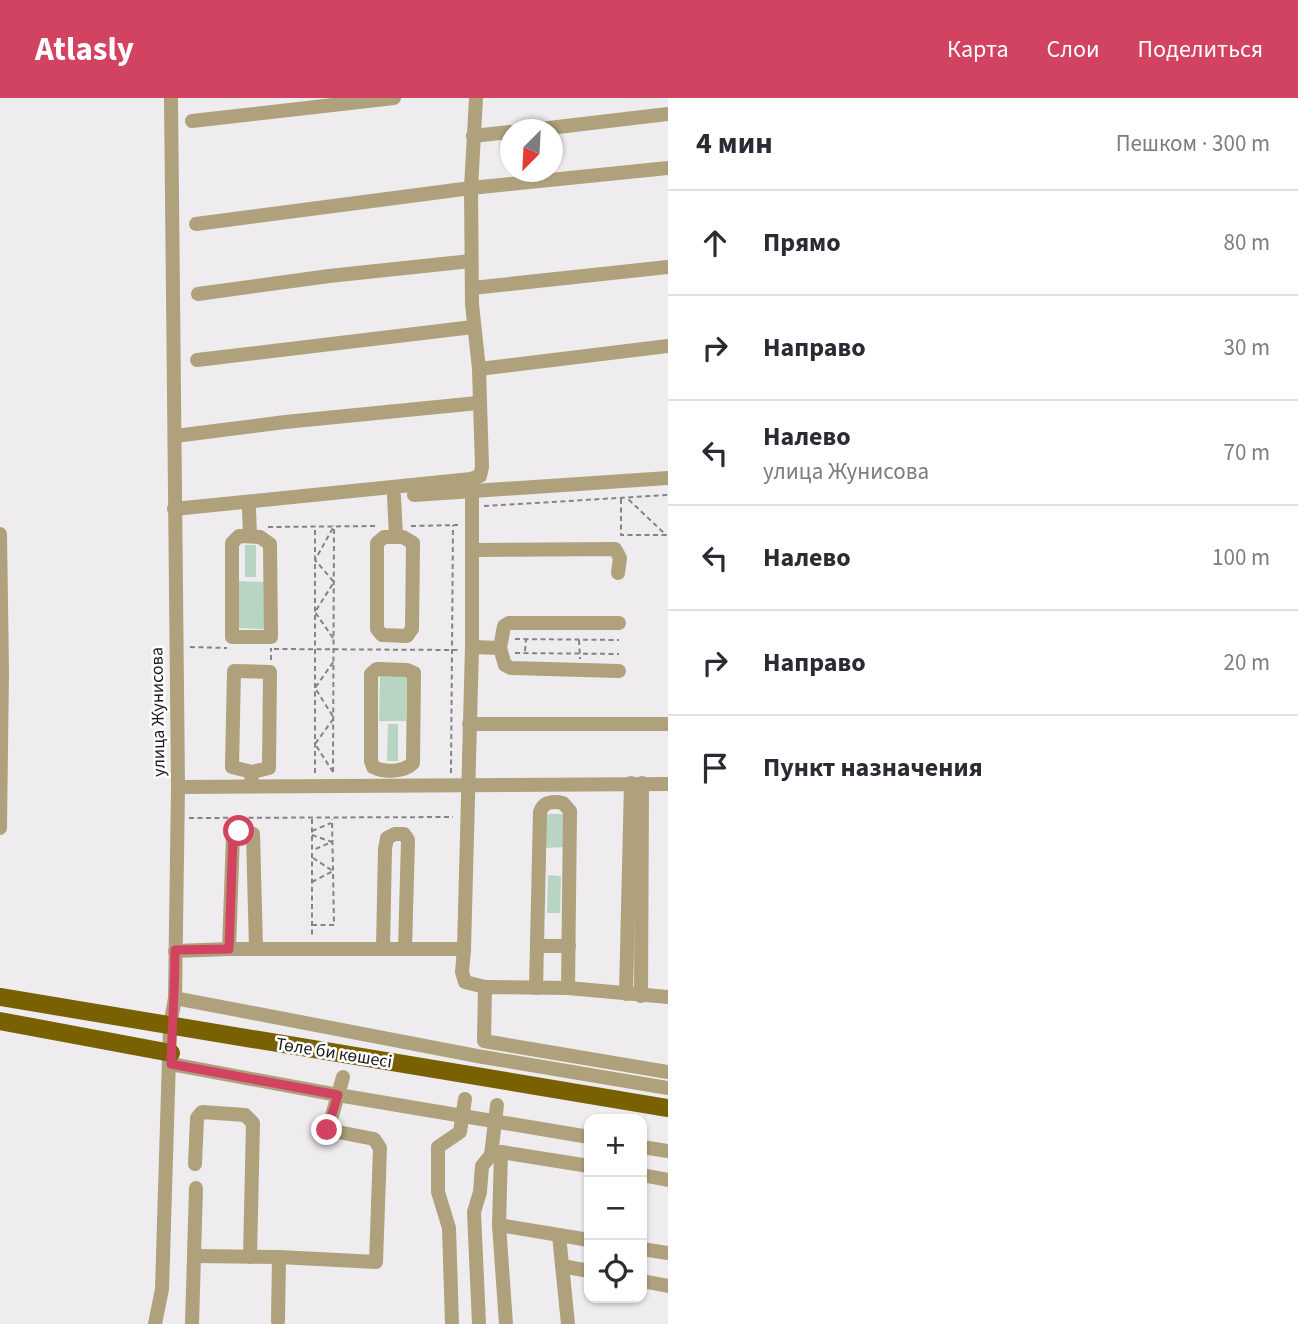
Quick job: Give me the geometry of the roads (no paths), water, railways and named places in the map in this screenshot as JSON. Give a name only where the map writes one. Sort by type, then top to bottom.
[{"type":"main road","name":"Төле би көшесі","points":[[0,998],[668,1108]]},
{"type":"main road","points":[[0,1021],[171,1058]]},
{"type":"street","name":"улица Жунисова","points":[[155,1324],[162,1290],[170,1026],[175,998],[178,787],[171,98]]},
{"type":"street","points":[[192,121],[394,98]]},
{"type":"street","points":[[175,513],[480,476],[479,369],[473,327],[471,188],[473,136],[480,99]]},
{"type":"street","points":[[563,126],[668,114]]},
{"type":"street","points":[[473,136],[500,133]]},
{"type":"street","points":[[196,224],[471,188],[668,167]]},
{"type":"street","points":[[198,294],[329,276],[471,261]]},
{"type":"street","points":[[472,288],[668,267]]},
{"type":"street","points":[[197,360],[473,327]]},
{"type":"street","points":[[479,369],[668,346]]},
{"type":"street","points":[[175,436],[478,403]]},
{"type":"street","points":[[175,513],[668,478]]},
{"type":"street","points":[[471,490],[472,646],[462,972],[465,982],[485,987],[568,988],[668,997]]},
{"type":"street","points":[[394,496],[396,531]]},
{"type":"street","points":[[249,509],[250,536]]},
{"type":"street","points":[[396,531],[413,543],[412,629],[407,636],[382,635],[377,629],[377,543],[396,531]]},
{"type":"street","points":[[0,534],[0,828]]},
{"type":"street","points":[[239,536],[250,536],[264,538],[270,544],[271,637],[232,637],[232,543],[239,536]]},
{"type":"street","points":[[472,550],[609,548],[619,552],[618,573]]},
{"type":"street","points":[[619,622],[509,623],[504,626],[501,646],[508,668],[619,671]]},
{"type":"street","points":[[472,646],[501,646]]},
{"type":"street","points":[[377,670],[407,670],[414,673],[413,763],[397,777],[373,767],[371,761],[371,674],[377,670]]},
{"type":"street","points":[[234,671],[270,671],[269,768],[252,779],[232,767],[234,671]]},
{"type":"street","points":[[470,724],[668,724]]},
{"type":"street","points":[[178,787],[252,779],[397,777],[451,784],[668,784]]},
{"type":"street","points":[[634,995],[637,783]]},
{"type":"street","points":[[536,988],[540,812],[549,802],[563,803],[570,810],[568,988]]},
{"type":"street","points":[[229,949],[233,835],[244,831],[253,834],[256,948]]},
{"type":"street","points":[[383,948],[387,838],[404,834],[408,840],[405,948]]},
{"type":"street","points":[[538,946],[569,946]]},
{"type":"street","points":[[175,950],[312,947],[464,949]]},
{"type":"street","points":[[483,1057],[485,987]]},
{"type":"street","points":[[175,998],[483,1057],[668,1088]]},
{"type":"street","points":[[484,1041],[668,1072]]},
{"type":"street","points":[[171,1058],[338,1095],[462,1116],[496,1113],[584,1136]]},
{"type":"street","points":[[194,1256],[376,1262],[380,1148],[374,1139],[327,1130],[343,1077]]},
{"type":"street","points":[[452,1324],[449,1228],[438,1192],[438,1147],[460,1132],[465,1099]]},
{"type":"street","points":[[195,1164],[197,1118],[202,1112],[245,1115],[253,1123],[250,1257]]},
{"type":"street","points":[[496,1113],[499,1225],[506,1324]]},
{"type":"street","points":[[647,1148],[668,1151]]},
{"type":"street","points":[[496,1153],[584,1165]]},
{"type":"street","points":[[479,1324],[474,1212],[480,1192],[480,1171],[496,1153]]},
{"type":"street","points":[[647,1176],[668,1180]]},
{"type":"street","points":[[192,1324],[196,1188]]},
{"type":"street","points":[[499,1225],[584,1239]]},
{"type":"street","points":[[559,1235],[571,1323]]},
{"type":"street","points":[[647,1250],[668,1253]]},
{"type":"street","points":[[278,1321],[279,1257]]},
{"type":"street","points":[[562,1266],[584,1270]]},
{"type":"street","points":[[647,1282],[668,1286]]}]
